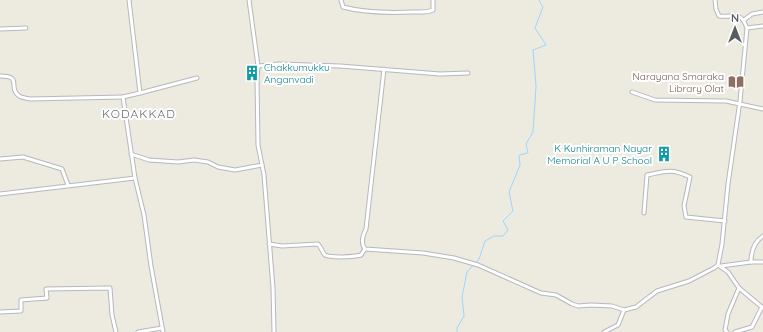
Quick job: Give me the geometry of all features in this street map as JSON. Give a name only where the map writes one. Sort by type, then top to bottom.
[{"type":"street","points":[[129,0],[140,93]]},
{"type":"street","points":[[248,0],[258,66],[258,145],[264,175],[273,288],[274,332]]},
{"type":"street","points":[[341,0],[343,7],[359,11],[396,12],[426,12],[433,10],[433,0]]},
{"type":"street","points":[[715,0],[716,9],[719,16],[739,16],[744,20],[747,28],[740,104],[728,184],[719,266]]},
{"type":"street","points":[[744,20],[752,14],[763,12]]},
{"type":"street","points":[[747,28],[763,26]]},
{"type":"street","points":[[0,29],[26,28]]},
{"type":"street","points":[[258,66],[279,64],[340,66],[440,74],[468,73]]},
{"type":"street","points":[[365,249],[362,246],[362,240],[366,229],[384,69]]},
{"type":"street","points":[[0,76],[8,76],[13,79],[15,82],[15,92],[18,96],[30,99],[123,97],[197,78]]},
{"type":"street","points":[[632,92],[655,100],[726,101],[763,109]]},
{"type":"street","points":[[123,97],[135,178],[144,215],[151,266],[163,330],[138,332]]},
{"type":"street","points":[[131,154],[150,160],[178,162],[194,160],[208,162],[218,167],[235,170],[262,165]]},
{"type":"street","points":[[0,160],[23,157],[62,169],[68,185]]},
{"type":"street","points":[[644,213],[647,175],[676,171],[690,177],[684,206],[686,217],[725,221]]},
{"type":"street","points":[[0,194],[135,178]]},
{"type":"street","points":[[750,262],[750,252],[759,239],[763,236]]},
{"type":"street","points":[[269,244],[282,246],[318,244],[322,252],[327,256],[360,255],[365,249]]},
{"type":"street","points":[[365,249],[435,254],[472,263],[541,293],[556,295],[578,306],[612,306],[624,310],[636,307],[657,291],[689,281],[719,266],[763,262]]},
{"type":"street","points":[[719,266],[728,272],[739,288],[762,308],[752,327],[735,332]]},
{"type":"street","points":[[0,312],[21,311],[21,300],[47,298],[46,289],[110,288],[112,315],[116,332]]},
{"type":"street","points":[[727,332],[725,330],[728,314],[739,288]]},
{"type":"street","points":[[604,332],[618,325],[624,310]]},
{"type":"waterway","points":[[457,332],[457,328],[464,316],[462,297],[467,272],[479,259],[485,241],[494,236],[503,236],[508,230],[503,221],[513,211],[509,192],[520,165],[519,155],[528,153],[526,144],[533,132],[536,86],[533,50],[546,45],[535,28],[543,7],[539,0]]},
{"type":"place","name":"Chakkumukku Anganvadi","points":[[252,73]]},
{"type":"place","name":"Narayana Smaraka Library Olat","points":[[736,82]]},
{"type":"place","name":"K Kunhiraman Nayar Memorial A U P School","points":[[664,154]]},
{"type":"district","name":"KODAKKAD","points":[[139,114]]}]
